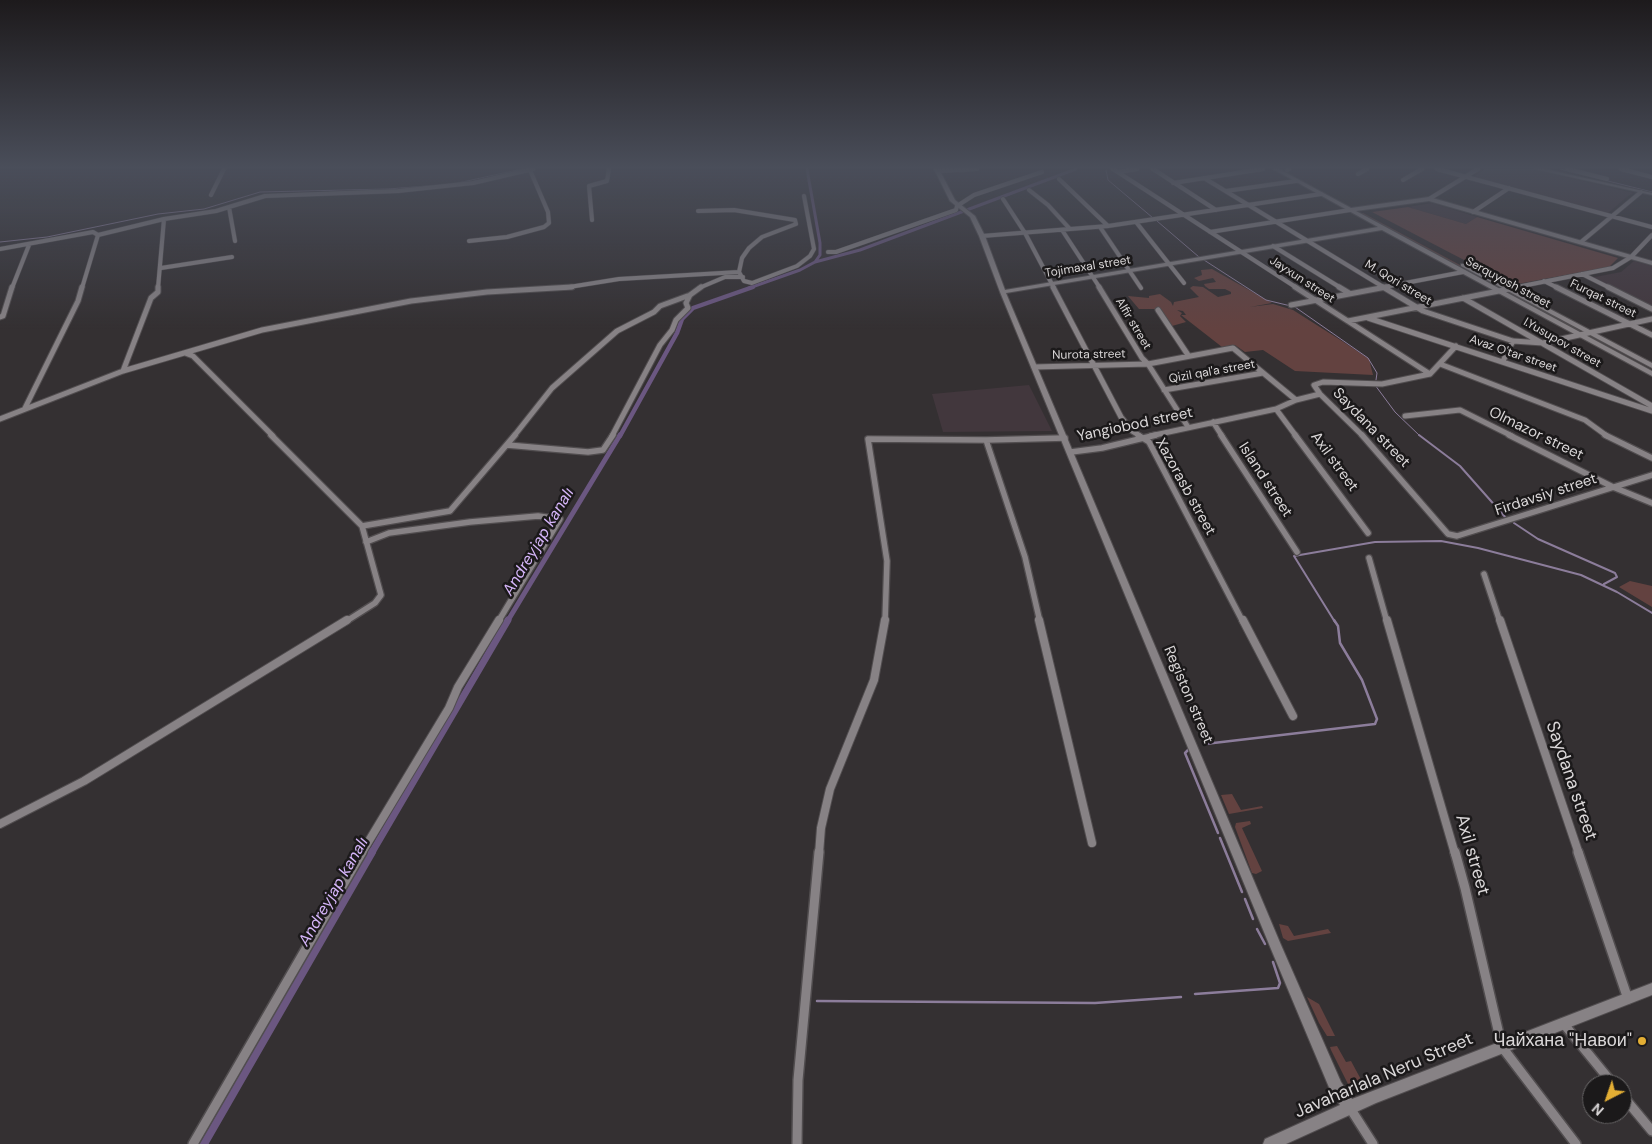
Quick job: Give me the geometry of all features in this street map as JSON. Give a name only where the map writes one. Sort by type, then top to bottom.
[{"type":"street","points":[[0,249],[93,232],[98,235],[150,222]]},
{"type":"street","points":[[123,371],[151,298],[158,292],[164,222]]},
{"type":"street","points":[[231,222],[234,241]]},
{"type":"street","points":[[469,241],[507,237],[544,227],[549,222]]},
{"type":"street","points":[[796,222],[762,237],[749,248],[742,258],[741,274],[744,281],[752,284],[797,266],[810,256],[814,249],[809,222]]},
{"type":"street","points":[[828,252],[836,252],[922,222]]},
{"type":"street","name":"Registon street","points":[[974,222],[982,236],[1003,292],[1277,949],[1336,1087],[1350,1108]]},
{"type":"street","name":"Xazorasb street","points":[[1019,222],[1121,417],[1132,431],[1149,442],[1293,716]]},
{"type":"street","points":[[1064,222],[1070,229]]},
{"type":"street","points":[[1104,222],[1108,226]]},
{"type":"street","points":[[982,236],[1133,222]]},
{"type":"street","points":[[1136,222],[1184,283]]},
{"type":"street","name":"Jayxun street","points":[[1195,222],[1430,374]]},
{"type":"street","points":[[1210,232],[1274,222]]},
{"type":"street","name":"M. Qori street","points":[[1278,222],[1417,307],[1444,319],[1513,341],[1542,343]]},
{"type":"street","name":"Serquyosh street","points":[[1372,222],[1652,374]]},
{"type":"street","name":"Serquyosh street","points":[[1383,222],[1652,366]]},
{"type":"street","points":[[1510,222],[1652,263]]},
{"type":"street","points":[[1581,242],[1605,222]]},
{"type":"street","points":[[1636,222],[1652,227]]},
{"type":"street","points":[[1100,226],[1141,288]]},
{"type":"street","name":"Tojimaxal street","points":[[1003,292],[1092,275],[1170,264],[1382,228]]},
{"type":"street","name":"Alfir street","points":[[1062,230],[1092,275],[1142,358],[1148,364],[1188,427]]},
{"type":"street","points":[[25,408],[78,301],[98,235]]},
{"type":"street","points":[[1348,321],[1613,268],[1631,257],[1650,240],[1652,235]]},
{"type":"street","points":[[0,317],[3,316],[14,280],[29,245]]},
{"type":"street","points":[[1273,246],[1349,293]]},
{"type":"street","points":[[161,268],[232,257]]},
{"type":"street","points":[[1291,305],[1463,272]]},
{"type":"street","points":[[362,526],[450,511],[507,445],[552,388],[608,339],[627,325],[654,312],[660,306],[690,295],[702,286],[741,274]]},
{"type":"street","points":[[0,419],[123,371],[262,330],[411,302],[487,292],[565,288],[619,279],[655,276],[741,274]]},
{"type":"street","points":[[1581,274],[1652,309]]},
{"type":"street","name":"Furqat street","points":[[1544,282],[1652,335]]},
{"type":"street","points":[[507,445],[588,452],[603,450],[660,345],[672,330],[676,320],[688,308],[686,303],[690,295]]},
{"type":"street","name":"I.Yusupov street","points":[[1463,298],[1649,401],[1652,406]]},
{"type":"street","points":[[1158,310],[1188,355]]},
{"type":"street","name":"Avaz O'tar street","points":[[1366,318],[1652,411]]},
{"type":"street","points":[[1542,343],[1652,319]]},
{"type":"street","points":[[1503,361],[1513,341]]},
{"type":"street","points":[[1430,374],[1456,346]]},
{"type":"street","name":"Nurota street","points":[[1034,366],[1148,364],[1233,348],[1263,373]]},
{"type":"street","points":[[0,824],[84,781],[375,603],[381,595],[362,526],[193,356],[184,353]]},
{"type":"street","points":[[1440,364],[1585,420],[1609,438],[1652,458]]},
{"type":"street","points":[[1263,373],[1296,400]]},
{"type":"street","name":"Qizil qal'a street","points":[[1164,390],[1263,373]]},
{"type":"street","name":"Saydana street","points":[[1430,374],[1382,384],[1323,382],[1314,385],[1320,394],[1379,453],[1448,534]]},
{"type":"street","name":"Yangiobod street","points":[[1071,452],[1144,439],[1188,427],[1276,409],[1296,400],[1320,394]]},
{"type":"street","name":"Axil street","points":[[1276,409],[1368,533]]},
{"type":"street","name":"Olmazor street","points":[[1405,416],[1460,410],[1613,486],[1652,503]]},
{"type":"street","name":"Island street","points":[[1213,422],[1297,552]]},
{"type":"street","points":[[797,1144],[798,1080],[821,828],[830,790],[874,680],[885,628],[887,561],[868,438],[986,440],[1065,438]]},
{"type":"street","points":[[986,440],[1025,558],[1069,752],[1092,843]]},
{"type":"street","name":"Firdavsiy street","points":[[1448,534],[1457,536],[1652,475]]},
{"type":"street","points":[[194,1144],[333,900],[449,708],[458,687],[560,519],[538,516],[470,522],[389,533],[366,542]]},
{"type":"street","name":"Axil street","points":[[1368,558],[1465,888],[1502,1047],[1576,1144]]},
{"type":"street","name":"Saydana street","points":[[1484,574],[1628,999]]},
{"type":"street","name":"Javaharlala Neru Street","points":[[1270,1144],[1372,1097],[1562,1022],[1652,989]]},
{"type":"street","points":[[1562,1022],[1605,1074]]},
{"type":"street","points":[[1632,1107],[1652,1131]]},
{"type":"street","points":[[1350,1108],[1373,1144]]},
{"type":"shaded area","points":[[1375,222],[1381,222],[1501,287],[1496,288]]},
{"type":"shaded area","points":[[1392,222],[1466,224],[1496,222],[1618,258],[1609,267],[1512,285]]},
{"type":"shaded area","points":[[1634,261],[1652,266],[1652,308],[1590,278],[1621,272]]},
{"type":"shaded area","points":[[1212,269],[1272,303],[1250,307],[1273,304],[1293,310],[1342,341],[1369,359],[1373,375],[1295,371],[1263,350],[1245,352],[1235,345],[1222,347],[1181,315],[1186,315],[1183,311],[1177,310],[1182,313],[1180,316],[1186,322],[1172,326],[1161,309],[1139,309],[1128,296],[1149,298],[1149,296],[1160,294],[1171,302],[1173,306],[1174,302],[1199,297],[1190,288],[1193,286],[1203,287],[1218,297],[1231,294],[1231,292],[1225,289],[1209,289],[1205,286],[1204,284],[1216,282],[1213,278],[1199,281],[1194,278],[1202,275],[1201,270]]},
{"type":"shaded area","points":[[1029,385],[1052,431],[943,432],[932,394]]},
{"type":"shaded area","points":[[1630,581],[1652,586],[1652,607],[1619,587]]},
{"type":"shaded area","points":[[1232,794],[1241,810],[1262,806],[1263,808],[1229,814],[1221,795]]},
{"type":"shaded area","points":[[1250,821],[1251,824],[1242,828],[1262,871],[1256,874],[1252,873],[1235,827],[1236,823]]},
{"type":"shaded area","points":[[1279,924],[1288,926],[1294,936],[1328,929],[1331,933],[1288,941],[1283,938]]},
{"type":"shaded area","points":[[1307,997],[1319,1004],[1335,1036],[1327,1036]]},
{"type":"shaded area","points":[[1337,1046],[1346,1062],[1351,1061],[1364,1085],[1352,1087],[1348,1084],[1330,1047]]},
{"type":"waterway","points":[[0,242],[47,237],[118,222]]},
{"type":"waterway","points":[[815,262],[820,255],[816,222]]},
{"type":"waterway","name":"Andreyjap kanalı","points":[[815,262],[860,250],[934,222]]},
{"type":"waterway","points":[[1159,222],[1199,257]]},
{"type":"waterway","points":[[1204,260],[1266,300],[1295,307],[1368,358],[1377,373],[1376,380]]},
{"type":"waterway","name":"Andreyjap kanalı","points":[[749,288],[800,270],[815,262]]},
{"type":"waterway","name":"Andreyjap kanalı","points":[[620,436],[677,333],[682,319],[693,308],[753,287]]},
{"type":"waterway","points":[[1375,385],[1395,412],[1420,436]]},
{"type":"waterway","name":"Andreyjap kanalı","points":[[507,622],[620,435]]},
{"type":"waterway","points":[[1419,435],[1460,466],[1506,518]]},
{"type":"waterway","points":[[1514,523],[1538,539],[1615,573],[1617,577],[1604,584]]},
{"type":"waterway","points":[[1335,622],[1294,556],[1375,542],[1441,541],[1478,548],[1581,575],[1617,592],[1652,613]]},
{"type":"waterway","name":"Andreyjap kanalı","points":[[371,854],[508,620]]},
{"type":"waterway","points":[[1205,744],[1375,724],[1377,719],[1362,680],[1340,643],[1338,626],[1334,620]]},
{"type":"waterway","points":[[1189,749],[1185,753],[1218,833]]},
{"type":"waterway","points":[[1220,838],[1242,892]]},
{"type":"waterway","name":"Andreyjap kanalı","points":[[204,1144],[372,852]]},
{"type":"waterway","points":[[1245,899],[1253,919]]},
{"type":"waterway","points":[[1257,929],[1265,944]]},
{"type":"waterway","points":[[1195,994],[1278,988],[1280,983],[1273,962]]},
{"type":"waterway","points":[[817,1001],[1095,1003],[1181,997]]},
{"type":"place","name":"Чайхана \"Навои\"","points":[[1642,1041]]}]
